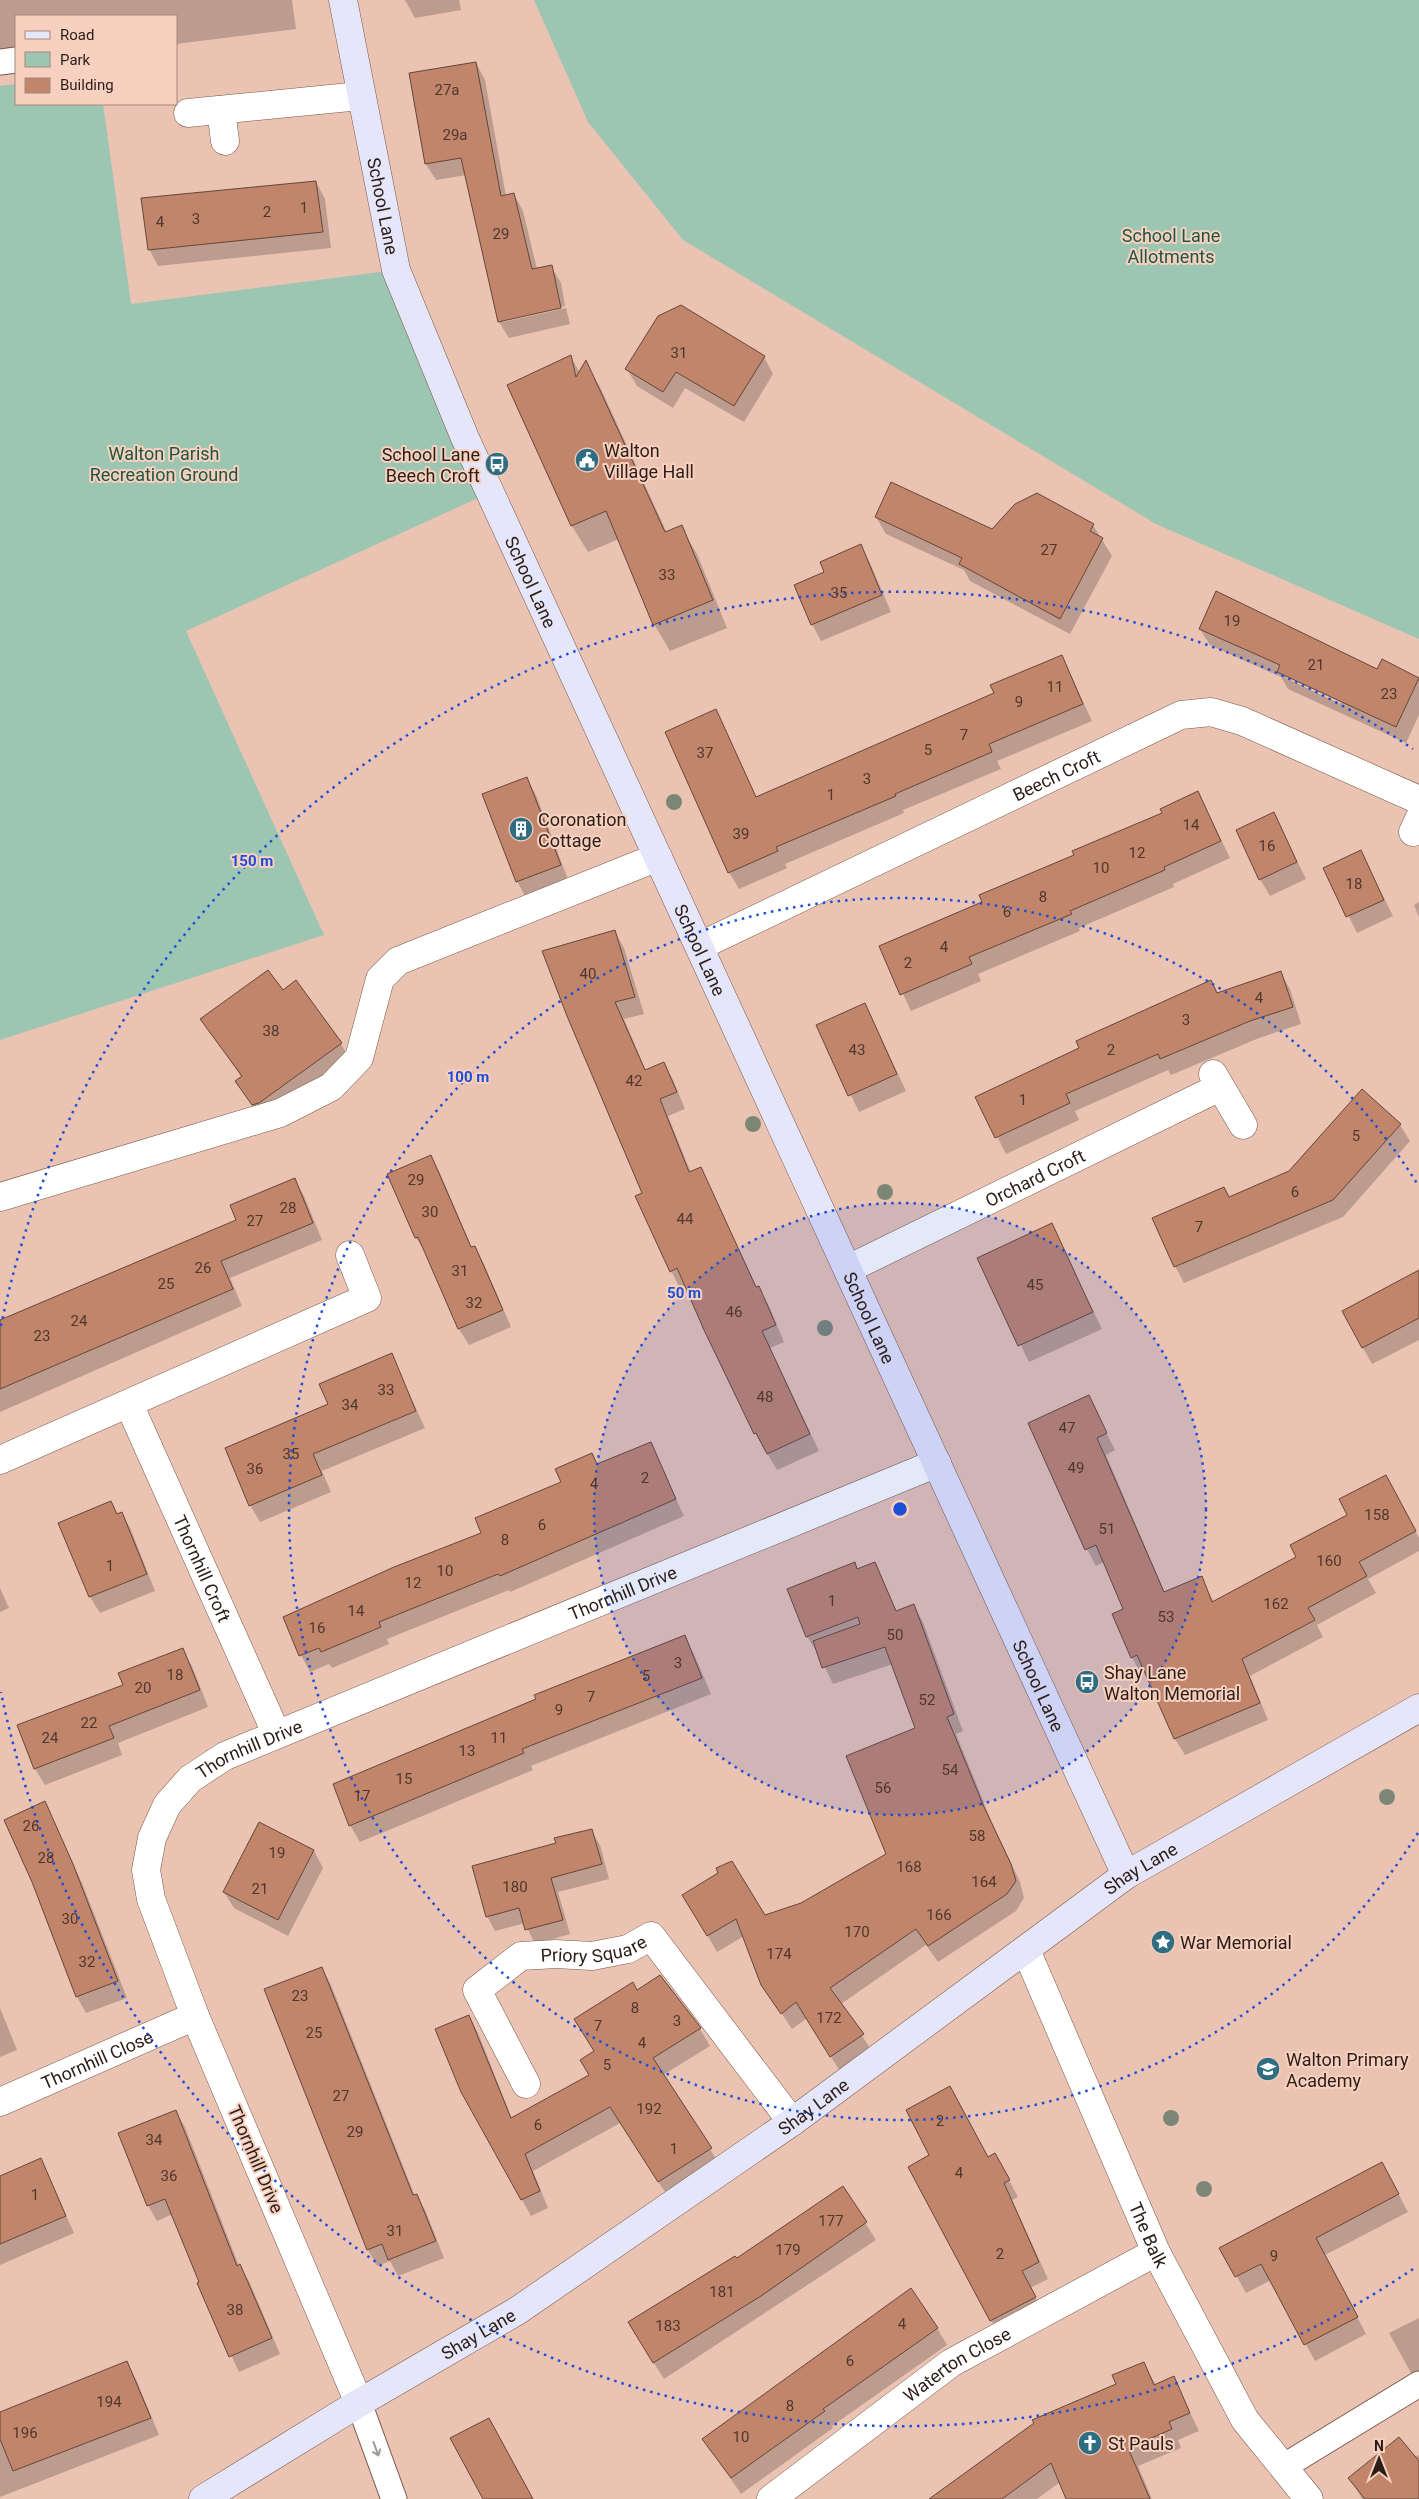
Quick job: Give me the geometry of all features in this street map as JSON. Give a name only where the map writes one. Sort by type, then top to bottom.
[{"type":"street","name":"School Lane","points":[[343,0],[360,96],[396,270],[489,494],[700,946],[1126,1876]]},
{"type":"street","points":[[188,113],[360,96]]},
{"type":"street","points":[[221,110],[225,141]]},
{"type":"street","name":"Beech Croft","points":[[700,946],[1181,714],[1212,712],[1242,721],[1419,800]]},
{"type":"street","points":[[0,1197],[280,1113],[323,1091],[331,1086],[359,1058],[380,979],[398,961],[658,857]]},
{"type":"street","name":"Orchard Croft","points":[[848,1270],[1216,1080],[1243,1125]]},
{"type":"street","points":[[0,1460],[366,1298],[350,1255]]},
{"type":"street","name":"Thornhill Croft","points":[[128,1404],[276,1733]]},
{"type":"street","name":"Thornhill Drive","points":[[359,2403],[195,2016],[151,1899],[146,1870],[152,1838],[167,1805],[190,1779],[225,1756],[276,1733],[937,1463]]},
{"type":"street","name":"Shay Lane","points":[[203,2499],[359,2403],[517,2312],[792,2122],[1126,1876],[1419,1708]]},
{"type":"street","name":"Priory Square","points":[[526,2084],[477,1990],[521,1956],[556,1954],[592,1956],[628,1949],[651,1936],[792,2122]]},
{"type":"street","name":"The Balk","points":[[1026,1950],[1156,2252],[1245,2420],[1309,2499]]},
{"type":"street","name":"Thornhill Close","points":[[0,2102],[195,2016]]},
{"type":"street","name":"Waterton Close","points":[[771,2499],[951,2363],[1156,2252]]},
{"type":"lane","points":[[0,62],[15,60]]},
{"type":"lane","points":[[1283,2466],[1419,2384]]},
{"type":"lane","points":[[359,2403],[394,2499]]},
{"type":"green space","name":"School Lane Allotments","points":[[534,0],[1419,0],[1419,639],[1156,524],[683,240],[588,122]]},
{"type":"green space","name":"Walton Parish Recreation Ground","points":[[15,84],[15,105],[103,105],[131,304],[396,270],[489,493],[186,631],[324,935],[0,1040],[0,86]]},
{"type":"building","points":[[476,62],[501,196],[514,193],[532,269],[552,265],[561,308],[498,322],[461,158],[425,164],[409,73]]},
{"type":"building","points":[[316,181],[323,232],[148,250],[141,198]]},
{"type":"building","points":[[681,305],[765,356],[734,406],[676,372],[663,392],[625,369],[658,316]]},
{"type":"building","points":[[571,355],[576,377],[586,360],[665,532],[682,525],[713,600],[653,625],[606,511],[571,526],[507,385]]},
{"type":"building","points":[[891,482],[992,529],[1015,504],[1037,493],[1094,524],[1090,531],[1103,538],[1060,619],[959,564],[962,558],[875,517]]},
{"type":"building","points":[[861,544],[882,595],[811,625],[794,585],[824,572],[820,562]]},
{"type":"building","points":[[1216,591],[1377,669],[1382,659],[1419,678],[1396,727],[1277,672],[1280,665],[1199,629]]},
{"type":"building","points":[[1062,655],[1083,704],[989,744],[992,752],[895,794],[896,796],[776,847],[778,851],[728,873],[665,732],[716,709],[756,797],[994,693],[990,685]]},
{"type":"building","name":"Coronation Cottage","points":[[527,777],[561,865],[516,882],[482,794]]},
{"type":"building","points":[[1198,791],[1221,841],[1164,867],[1165,870],[1070,911],[1072,914],[969,957],[972,964],[900,995],[879,946],[982,902],[979,895],[1074,855],[1072,851],[1162,813],[1160,809]]},
{"type":"building","points":[[1274,812],[1297,862],[1259,880],[1236,830]]},
{"type":"building","points":[[1361,850],[1384,900],[1346,917],[1323,868]]},
{"type":"building","points":[[615,930],[635,997],[615,1002],[645,1070],[664,1062],[677,1092],[660,1099],[689,1172],[701,1167],[756,1287],[759,1286],[776,1325],[762,1331],[810,1434],[767,1454],[756,1433],[754,1434],[704,1330],[677,1268],[670,1272],[635,1196],[642,1193],[567,1016],[542,951]]},
{"type":"building","points":[[268,970],[283,990],[296,980],[342,1043],[259,1103],[252,1105],[235,1081],[242,1076],[200,1019]]},
{"type":"building","points":[[1281,971],[1293,1007],[1250,1021],[1160,1059],[1158,1054],[1066,1094],[1070,1103],[995,1138],[975,1097],[1079,1048],[1076,1041],[1211,980],[1217,993]]},
{"type":"building","points":[[865,1003],[897,1074],[848,1096],[816,1025]]},
{"type":"building","points":[[1362,1089],[1401,1124],[1333,1200],[1174,1267],[1152,1218],[1224,1187],[1229,1197],[1289,1171]]},
{"type":"building","points":[[431,1155],[471,1247],[475,1246],[503,1310],[458,1329],[418,1237],[415,1238],[387,1174]]},
{"type":"building","points":[[295,1178],[313,1223],[221,1261],[233,1289],[0,1389],[0,1320],[236,1220],[230,1205]]},
{"type":"building","points":[[1052,1223],[1093,1312],[1018,1346],[977,1258]]},
{"type":"building","points":[[1419,1270],[1419,1318],[1362,1348],[1342,1311]]},
{"type":"building","points":[[392,1353],[416,1411],[313,1454],[322,1475],[249,1506],[225,1448],[328,1404],[319,1384]]},
{"type":"building","points":[[1089,1395],[1107,1433],[1097,1438],[1164,1592],[1202,1576],[1212,1602],[1296,1557],[1290,1545],[1347,1515],[1339,1499],[1386,1475],[1416,1531],[1359,1562],[1367,1576],[1308,1608],[1315,1620],[1242,1659],[1260,1703],[1174,1739],[1137,1655],[1131,1658],[1112,1614],[1123,1609],[1096,1545],[1085,1550],[1028,1423]]},
{"type":"building","points":[[651,1442],[676,1499],[500,1576],[498,1574],[379,1622],[381,1627],[321,1652],[319,1648],[299,1656],[283,1617],[394,1567],[481,1533],[475,1518],[561,1482],[555,1469],[592,1453],[597,1464]]},
{"type":"building","points":[[111,1501],[117,1514],[122,1512],[147,1574],[89,1597],[58,1523]]},
{"type":"building","points":[[855,1562],[857,1569],[875,1562],[896,1611],[914,1604],[954,1714],[947,1717],[984,1807],[1011,1864],[1016,1881],[1007,1894],[928,1946],[916,1929],[830,1988],[864,2034],[830,2057],[796,2002],[781,2014],[761,1985],[736,1919],[707,1936],[682,1895],[718,1873],[716,1868],[732,1861],[765,1915],[801,1903],[886,1854],[846,1756],[915,1728],[885,1647],[822,1668],[813,1641],[860,1624],[858,1617],[806,1637],[787,1589]]},
{"type":"building","points":[[685,1635],[702,1678],[522,1749],[524,1753],[349,1826],[333,1784],[536,1699],[534,1695]]},
{"type":"building","points":[[183,1648],[200,1690],[109,1726],[114,1738],[34,1769],[17,1725],[123,1685],[118,1673]]},
{"type":"building","points":[[45,1801],[73,1864],[118,1981],[76,1997],[32,1882],[4,1820]]},
{"type":"building","points":[[259,1822],[314,1850],[278,1920],[223,1892]]},
{"type":"building","points":[[592,1829],[602,1864],[551,1878],[563,1920],[525,1930],[519,1908],[486,1917],[472,1866],[556,1843],[554,1838]]},
{"type":"building","points":[[322,1967],[413,2195],[417,2194],[436,2241],[388,2260],[382,2244],[367,2250],[264,1989]]},
{"type":"building","points":[[660,1975],[701,2028],[653,2058],[712,2148],[658,2182],[610,2107],[525,2154],[540,2191],[521,2200],[461,2092],[435,2029],[469,2015],[511,2118],[589,2075],[580,2060],[594,2051],[574,2019],[633,1982],[637,1990]]},
{"type":"building","points":[[950,2086],[988,2157],[995,2153],[1010,2180],[1004,2183],[1039,2262],[1022,2271],[1036,2297],[990,2321],[908,2167],[929,2155],[906,2110]]},
{"type":"building","points":[[176,2110],[237,2266],[240,2264],[272,2338],[229,2357],[197,2283],[199,2282],[165,2199],[147,2206],[118,2133]]},
{"type":"building","points":[[41,2158],[66,2216],[0,2244],[0,2176]]},
{"type":"building","points":[[1382,2162],[1399,2194],[1316,2238],[1358,2317],[1304,2345],[1261,2264],[1235,2277],[1219,2248]]},
{"type":"building","points":[[843,2186],[867,2222],[761,2296],[653,2363],[628,2322],[735,2256],[737,2258]]},
{"type":"building","points":[[911,2288],[938,2328],[823,2409],[825,2411],[731,2478],[702,2439]]},
{"type":"building","points":[[127,2361],[151,2418],[13,2471],[0,2439],[0,2412]]},
{"type":"building","name":"St Pauls","points":[[1144,2362],[1154,2385],[1174,2376],[1190,2413],[1169,2422],[1172,2429],[1128,2448],[1150,2499],[1066,2499],[1051,2463],[1002,2499],[929,2499],[1034,2423],[1032,2420],[1116,2384],[1112,2375]]},
{"type":"building","points":[[489,2418],[533,2499],[483,2499],[450,2438]]},
{"type":"building","points":[[1399,2437],[1419,2461],[1419,2499],[1365,2499],[1348,2478]]},
{"type":"place","name":"Walton Village Hall","points":[[587,460]]},
{"type":"place","name":"School Lane Beech Croft","points":[[497,464]]},
{"type":"place","name":"Coronation Cottage","points":[[521,829]]},
{"type":"place","name":"Shay Lane Walton Memorial","points":[[1087,1682]]},
{"type":"place","name":"War Memorial","points":[[1163,1942]]},
{"type":"place","name":"Walton Primary Academy","points":[[1268,2069]]},
{"type":"place","name":"St Pauls","points":[[1090,2443]]}]
